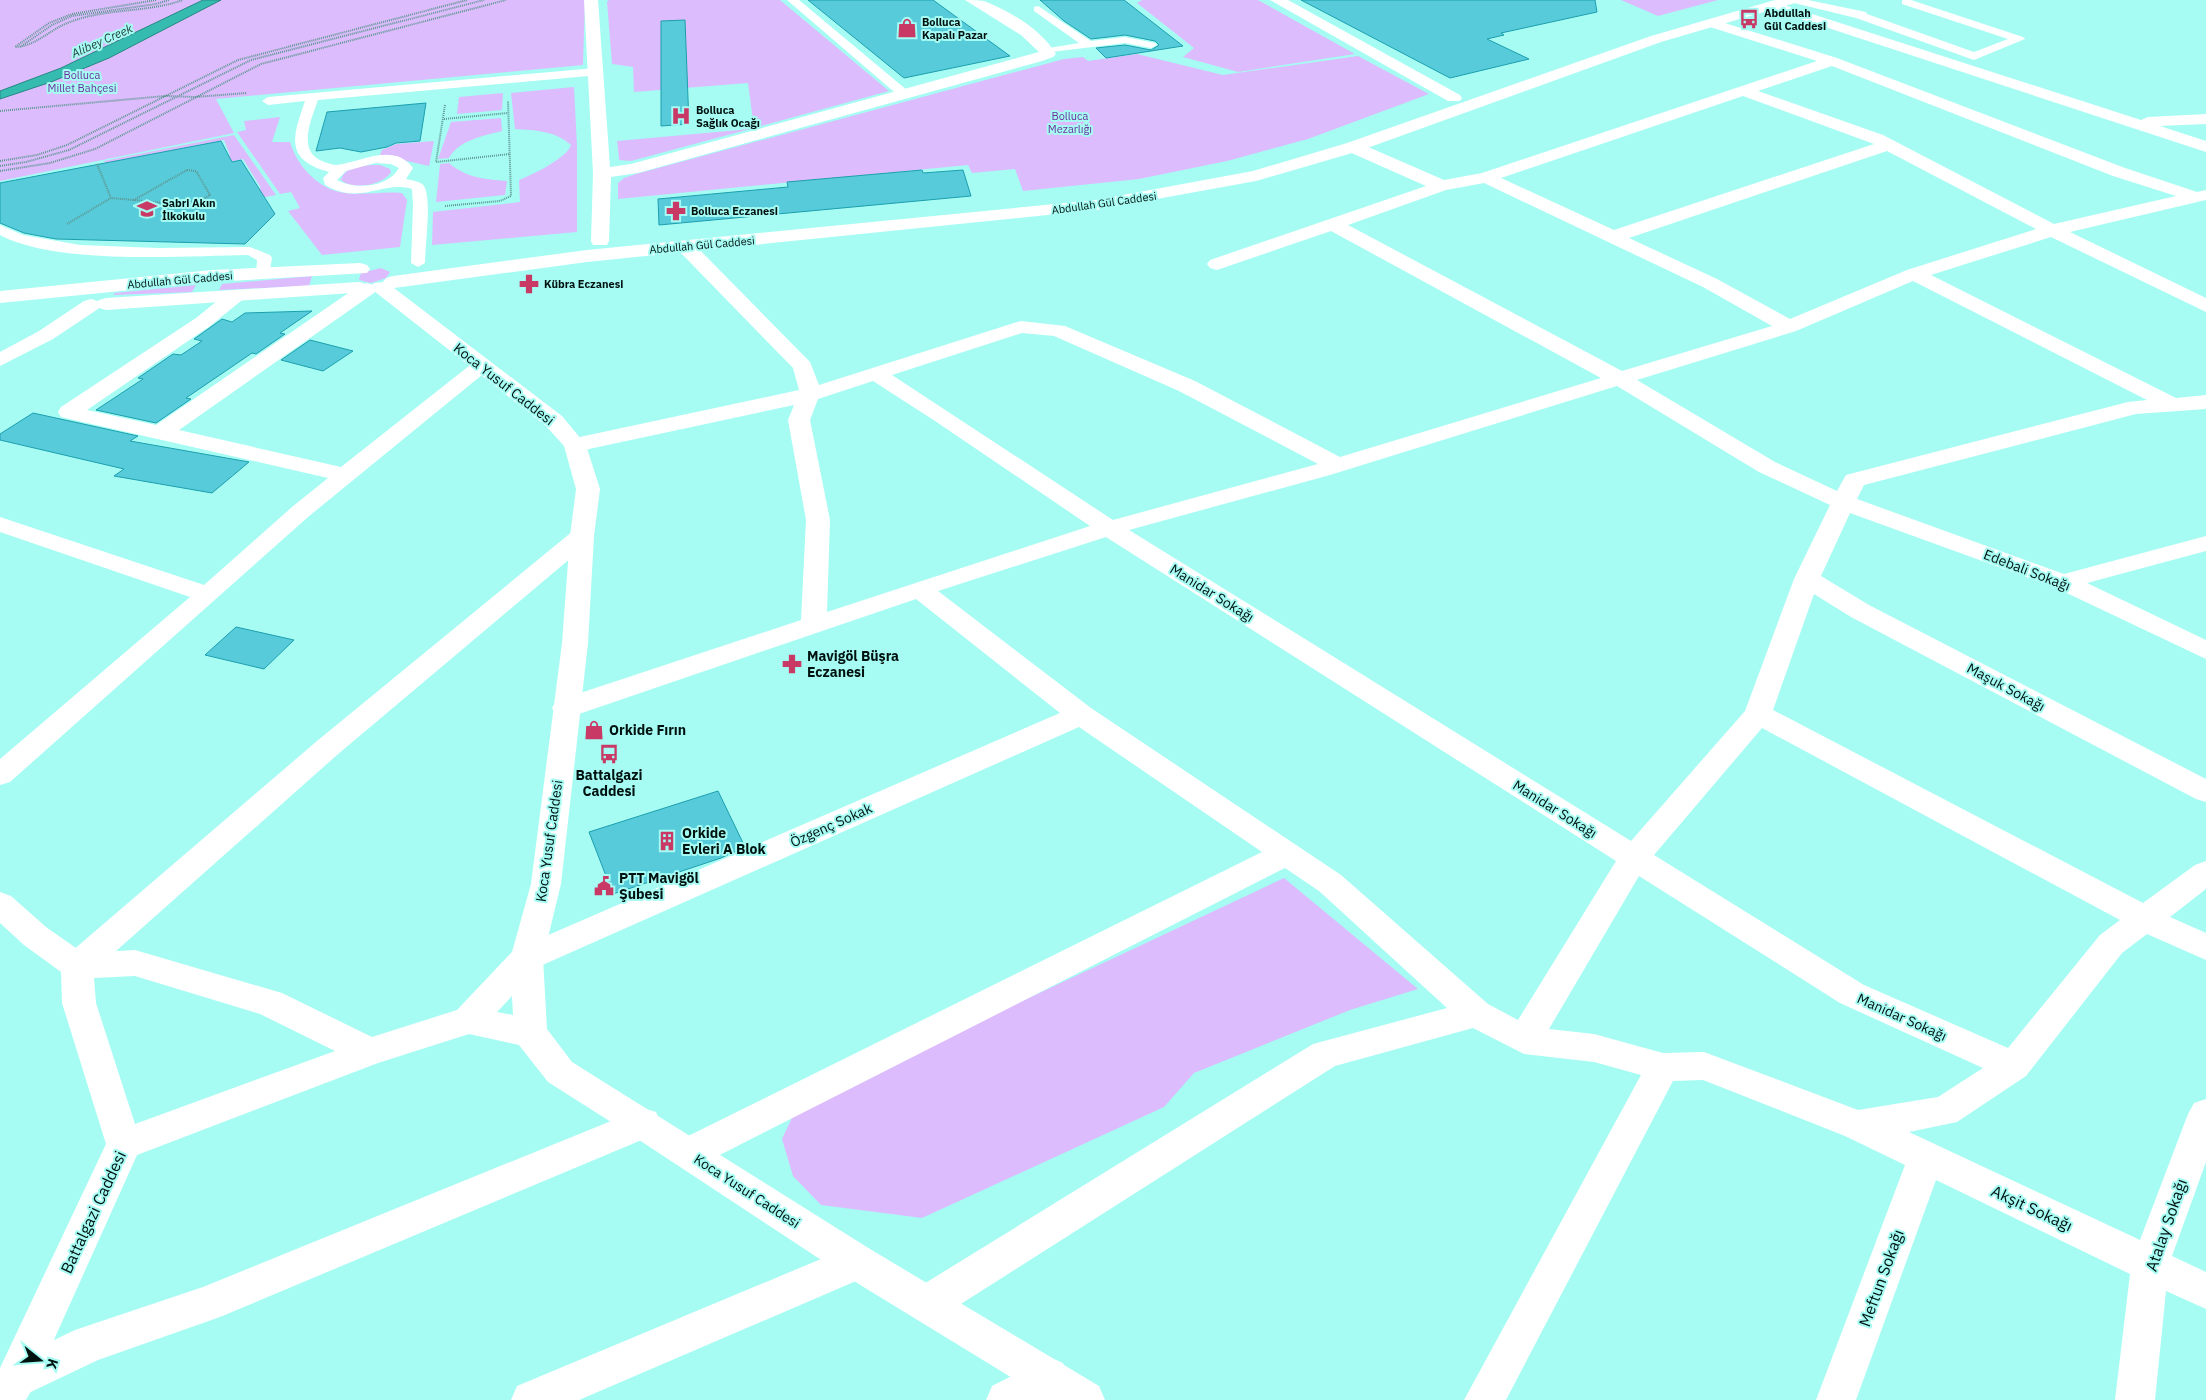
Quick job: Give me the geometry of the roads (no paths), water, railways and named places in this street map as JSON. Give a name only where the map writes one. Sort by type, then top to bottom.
[{"type":"street","points":[[591,0],[602,174],[600,241]]},
{"type":"street","points":[[602,174],[632,169],[1048,54],[1036,39],[972,0]]},
{"type":"street","points":[[1277,0],[1454,98]]},
{"type":"street","name":"Abdullah Gül Caddesi","points":[[0,297],[212,276],[264,274],[376,276],[418,263],[600,241],[1121,189],[1257,163],[1454,98],[1609,41],[1748,0]]},
{"type":"street","name":"Abdullah Gül Caddesi","points":[[0,311],[234,297],[376,276],[1011,215],[1140,199],[1256,176],[1353,147],[1647,42],[1712,23],[1764,2],[1790,0]]},
{"type":"street","points":[[1764,2],[2206,147]]},
{"type":"street","points":[[1712,23],[1832,61],[2119,172],[2202,198]]},
{"type":"street","points":[[1217,264],[1442,186],[1486,177],[1832,61]]},
{"type":"street","points":[[1743,90],[1888,145],[2052,230],[2206,306]]},
{"type":"street","points":[[2134,123],[2206,118]]},
{"type":"street","points":[[1615,236],[1888,145]]},
{"type":"street","points":[[1353,147],[1442,186]]},
{"type":"street","points":[[1486,177],[1615,236],[1710,283],[1789,327]]},
{"type":"street","points":[[566,708],[814,626],[919,589],[1109,528],[1337,465],[1789,327],[1914,274],[2052,230],[2202,198]]},
{"type":"street","name":"Edebali Sokağı","points":[[1333,224],[1620,379],[1767,467],[1844,503],[2063,582],[2206,650]]},
{"type":"street","points":[[686,247],[727,291],[803,366],[810,392],[799,420],[818,520],[814,626]]},
{"type":"street","points":[[1914,274],[2173,404]]},
{"type":"street","points":[[160,433],[376,276]]},
{"type":"street","name":"Koca Yusuf Caddesi","points":[[376,276],[481,366],[554,421],[575,445],[588,489],[582,536],[575,643],[546,884],[527,958],[530,1033],[560,1072],[643,1123],[857,1262],[928,1303],[1085,1400]]},
{"type":"street","points":[[234,297],[204,322],[69,412],[345,475]]},
{"type":"street","points":[[0,360],[46,335],[91,305]]},
{"type":"street","points":[[575,445],[808,395],[1021,327],[1058,330],[1187,386],[1337,465]]},
{"type":"street","points":[[0,775],[345,475],[481,366]]},
{"type":"street","name":"Manidar Sokağı","points":[[876,374],[944,416],[1109,528],[1852,994],[2014,1066]]},
{"type":"street","points":[[919,589],[1081,715],[1330,883],[1476,1014],[1524,1040],[1634,858],[1758,714],[1807,579],[1854,480],[2136,407],[2206,402]]},
{"type":"street","points":[[0,524],[208,596]]},
{"type":"street","points":[[76,966],[327,748],[582,536]]},
{"type":"street","points":[[2063,582],[2206,543]]},
{"type":"street","name":"Maşuk Sokağı","points":[[1807,579],[1869,615],[2206,792]]},
{"type":"street","points":[[1758,714],[2144,919],[2206,947]]},
{"type":"street","name":"Özgenç Sokak","points":[[527,958],[1081,715]]},
{"type":"street","points":[[689,1154],[1285,854]]},
{"type":"street","points":[[1858,1125],[1945,1111],[2014,1066],[2111,944],[2206,873]]},
{"type":"street","points":[[0,904],[35,936],[76,966],[135,963],[270,1003],[370,1052]]},
{"type":"street","points":[[124,1144],[370,1052],[469,1020],[527,958]]},
{"type":"street","name":"Battalgazi Caddesi","points":[[10,1389],[124,1144],[80,1003],[76,966]]},
{"type":"street","points":[[928,1303],[1325,1054],[1476,1014]]},
{"type":"street","points":[[469,1020],[530,1033]]},
{"type":"street","name":"Akşit Sokağı","points":[[1524,1040],[1594,1048],[1663,1066],[1704,1066],[1858,1125],[2206,1291]]},
{"type":"street","points":[[1484,1400],[1663,1066]]},
{"type":"street","name":"Atalay Sokağı","points":[[2135,1400],[2150,1264],[2206,1114]]},
{"type":"street","points":[[10,1389],[89,1344],[206,1304],[643,1123]]},
{"type":"street","name":"Meftun Sokağı","points":[[1836,1400],[1926,1157]]},
{"type":"street","points":[[531,1400],[857,1262]]},
{"type":"street","points":[[1006,1400],[1049,1377]]},
{"type":"lane","points":[[792,0],[904,94]]},
{"type":"lane","points":[[1794,0],[1860,15],[1974,56],[2019,39],[1902,2]]},
{"type":"lane","points":[[1038,8],[1089,45]]},
{"type":"lane","points":[[1047,51],[1124,40],[1152,45]]},
{"type":"lane","points":[[268,101],[596,72]]},
{"type":"lane","points":[[313,97],[302,133],[302,149],[304,155],[311,160],[336,170]]},
{"type":"lane","points":[[387,159],[396,161],[406,168],[405,174],[396,180],[366,190],[342,189],[330,182],[330,178],[336,170],[363,161],[387,159]]},
{"type":"lane","points":[[396,180],[418,187],[420,208],[416,246],[418,263]]},
{"type":"lane","points":[[0,229],[6,235],[34,244],[58,248],[250,251],[265,258],[264,274]]},
{"type":"place","name":"Abdullah Gül Caddesi","points":[[1749,19]]},
{"type":"place","name":"Bolluca Kapalı Pazar","points":[[907,28]]},
{"type":"place","name":"Bolluca Sağlık Ocağı","points":[[681,116]]},
{"type":"place","name":"Sabri Akın İlkokulu","points":[[147,209]]},
{"type":"place","name":"Bolluca Eczanesi","points":[[676,211]]},
{"type":"place","name":"Kübra Eczanesi","points":[[529,284]]},
{"type":"place","name":"Mavigöl Büşra Eczanesi","points":[[792,664]]},
{"type":"place","name":"Orkide Fırın","points":[[594,730]]},
{"type":"place","name":"Battalgazi Caddesi","points":[[609,754]]},
{"type":"place","name":"Orkide Evleri A Blok","points":[[667,841]]},
{"type":"place","name":"PTT Mavigöl Şubesi","points":[[604,886]]},
{"type":"water label","name":"Alibey Creek","points":[[102,41]]},
{"type":"park label","name":"Bolluca Millet Bahçesi","points":[[82,81]]},
{"type":"park label","name":"Bolluca Mezarlığı","points":[[1070,122]]}]
